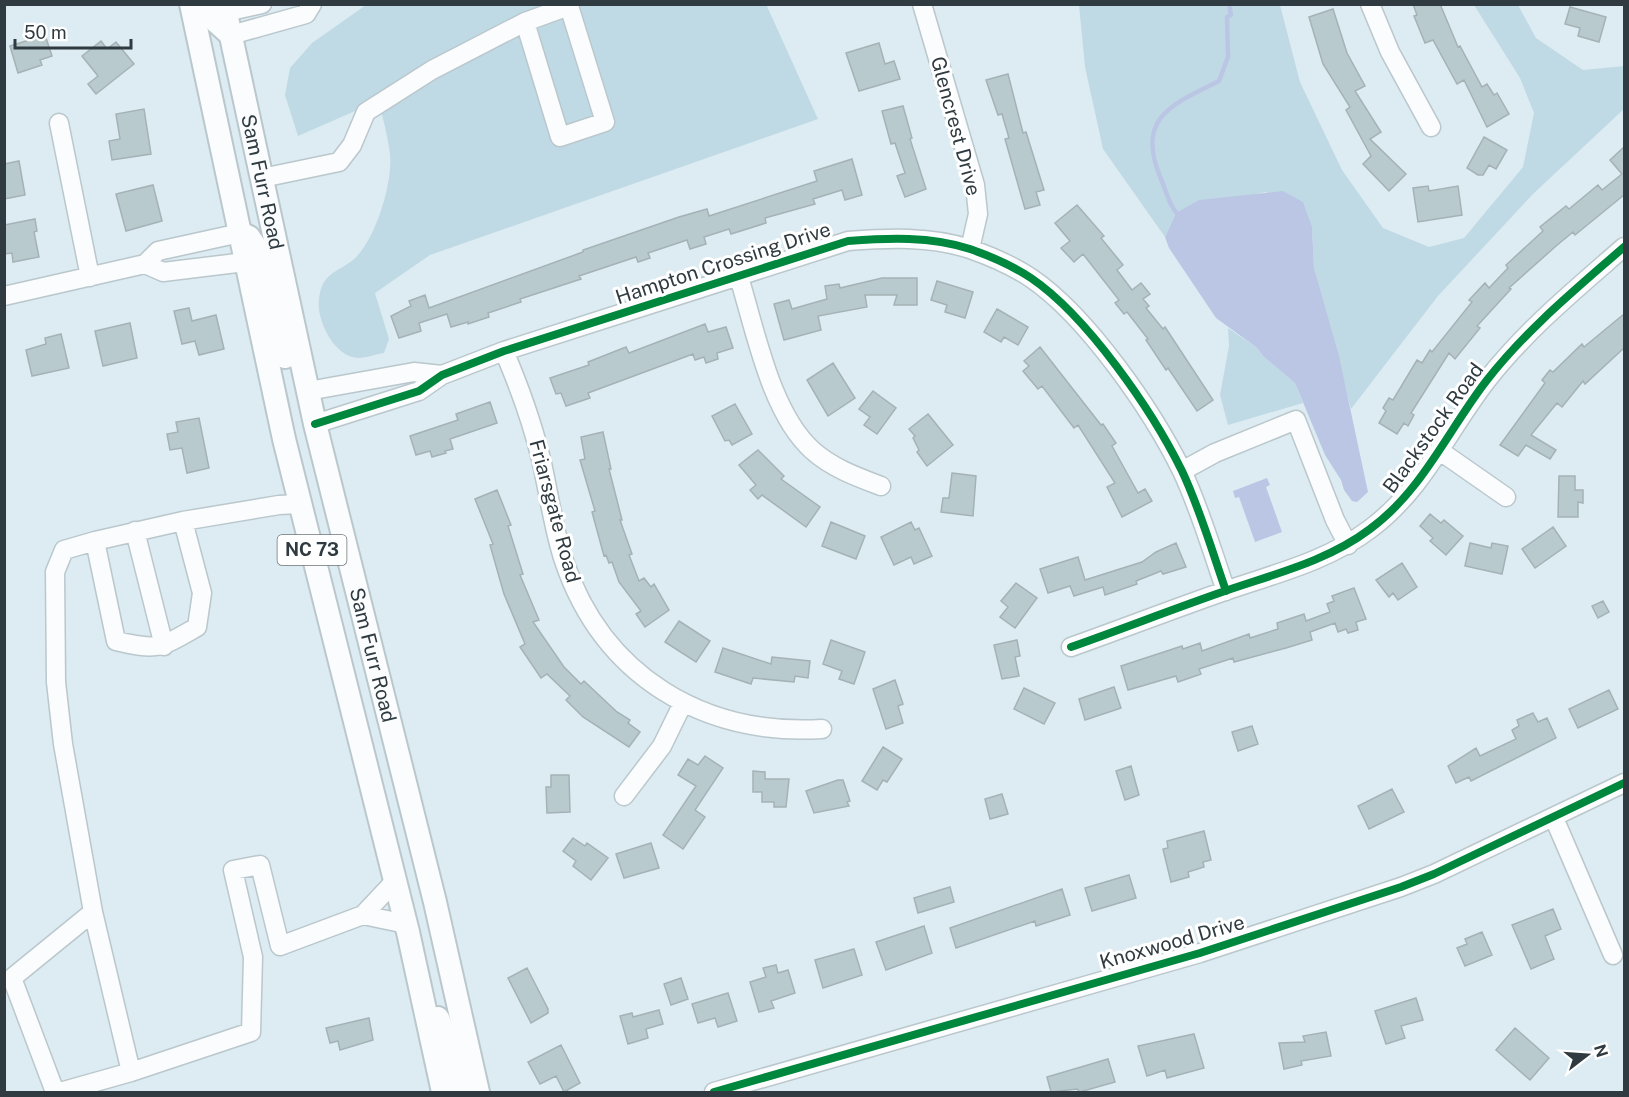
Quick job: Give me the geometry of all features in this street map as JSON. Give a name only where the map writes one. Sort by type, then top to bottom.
[{"type":"main road","name":"Sam Furr Road","points":[[191,4],[245,262],[300,504],[407,928],[442,1092]]},
{"type":"main road","points":[[219,7],[212,18],[231,35]]},
{"type":"main road","name":"Sam Furr Road","points":[[231,35],[315,424],[435,902],[478,1092]]},
{"type":"main road","points":[[240,233],[249,237],[259,252],[290,375],[342,538]]},
{"type":"main road","points":[[407,928],[451,1052],[460,1092]]},
{"type":"street","points":[[219,7],[262,4]]},
{"type":"street","points":[[231,35],[306,14],[312,4]]},
{"type":"street","name":"Glencrest Drive","points":[[922,4],[975,185],[978,214],[970,249]]},
{"type":"street","points":[[1370,4],[1390,52],[1431,127]]},
{"type":"street","points":[[262,178],[339,162],[352,145],[366,112],[432,70],[525,22],[568,6],[606,122],[560,137],[525,22]]},
{"type":"street","points":[[59,123],[90,277]]},
{"type":"street","points":[[4,296],[145,264],[158,251],[240,233]]},
{"type":"street","name":"Hampton Crossing Drive","points":[[315,424],[419,391],[442,375],[504,351],[738,274],[848,241],[896,238],[944,242],[970,249],[1032,279],[1067,309],[1120,374],[1157,428],[1182,471],[1226,591]]},
{"type":"street","name":"Blackstock Road","points":[[1071,647],[1348,545],[1391,512],[1440,451],[1486,381],[1507,356],[1532,330],[1624,248]]},
{"type":"street","points":[[145,264],[163,272],[245,262]]},
{"type":"street","points":[[738,274],[775,391],[789,420],[811,449],[847,473],[881,486]]},
{"type":"street","name":"Friarsgate Road","points":[[504,351],[531,422],[564,561],[583,604],[623,659],[658,688],[683,703],[720,718],[789,731],[822,729]]},
{"type":"street","name":"Hampton Crossing Drive","points":[[308,391],[414,372],[442,375]]},
{"type":"street","points":[[1182,471],[1215,453],[1296,420],[1335,520],[1348,545]]},
{"type":"street","points":[[1440,451],[1506,497]]},
{"type":"street","points":[[131,1072],[93,912],[63,744],[56,682],[55,572],[64,550],[95,541],[183,521],[279,505],[300,504]]},
{"type":"street","points":[[95,541],[117,641],[148,649],[164,646],[196,627],[202,593],[183,521]]},
{"type":"street","points":[[135,531],[164,646]]},
{"type":"street","points":[[624,796],[662,746],[683,703]]},
{"type":"street","name":"Knoxwood Drive","points":[[714,1092],[1286,926],[1434,874],[1624,783]]},
{"type":"street","points":[[1554,818],[1613,955]]},
{"type":"street","points":[[60,1092],[131,1072],[251,1032],[253,957],[233,870],[260,865],[279,946]]},
{"type":"street","points":[[253,957],[363,915],[395,881]]},
{"type":"street","points":[[55,1092],[12,978],[93,912]]},
{"type":"street","points":[[363,915],[407,928]]},
{"type":"shaded area","points":[[766,4],[818,119],[430,255],[375,293],[389,339],[384,353],[358,358],[349,356],[334,344],[320,317],[321,290],[327,279],[353,260],[368,240],[385,196],[389,180],[390,154],[378,101],[298,136],[285,95],[290,68],[312,43],[366,5]]},
{"type":"shaded area","points":[[1079,5],[1280,5],[1300,82],[1342,170],[1383,228],[1429,247],[1464,238],[1523,167],[1534,113],[1520,78],[1474,5],[1518,5],[1536,38],[1583,70],[1624,66],[1624,109],[1533,194],[1438,296],[1351,409],[1314,268],[1312,227],[1266,192],[1184,209],[1176,213],[1165,237],[1103,149],[1085,67]]},
{"type":"shaded area","points":[[1283,191],[1303,202],[1312,227],[1314,268],[1339,356],[1368,492],[1357,502],[1352,501],[1344,490],[1341,480],[1325,455],[1295,383],[1264,357],[1256,347],[1216,318],[1169,248],[1165,237],[1176,213],[1199,200]]},
{"type":"shaded area","points":[[1228,328],[1256,347],[1264,357],[1295,383],[1303,403],[1228,425],[1220,395],[1229,346]]},
{"type":"shaded area","points":[[1267,478],[1270,485],[1266,487],[1282,532],[1255,542],[1239,497],[1235,498],[1233,491]]},
{"type":"building","points":[[1413,4],[1440,4],[1458,47],[1460,46],[1482,87],[1487,84],[1494,95],[1497,93],[1509,114],[1487,127],[1464,80],[1457,84],[1433,40],[1425,43],[1414,16],[1417,15]]},
{"type":"building","points":[[1570,7],[1606,17],[1599,42],[1578,36],[1580,28],[1565,24]]},
{"type":"building","points":[[1333,9],[1347,53],[1365,86],[1355,91],[1381,132],[1370,139],[1406,174],[1389,191],[1363,164],[1371,156],[1346,110],[1350,107],[1323,64],[1309,17]]},
{"type":"building","points":[[45,35],[52,56],[40,60],[42,65],[18,73],[10,46]]},
{"type":"building","points":[[101,41],[107,49],[116,42],[134,64],[96,94],[88,84],[98,76],[82,56]]},
{"type":"building","points":[[879,43],[885,64],[894,61],[900,79],[859,91],[846,53]]},
{"type":"building","points":[[1008,74],[1023,133],[1026,132],[1044,190],[1036,192],[1040,205],[1025,209],[1005,139],[1009,138],[1002,114],[998,115],[986,80]]},
{"type":"building","points":[[903,106],[912,138],[910,139],[926,189],[905,197],[897,176],[905,173],[895,143],[891,144],[882,111]]},
{"type":"building","points":[[144,109],[151,154],[112,160],[109,141],[120,139],[116,114]]},
{"type":"building","points":[[1484,137],[1507,150],[1496,169],[1489,165],[1483,175],[1478,175],[1467,168]]},
{"type":"building","points":[[1624,147],[1624,195],[1575,235],[1573,232],[1509,288],[1511,289],[1477,326],[1480,328],[1455,359],[1449,353],[1411,413],[1414,415],[1408,426],[1404,423],[1397,434],[1379,423],[1386,411],[1383,408],[1389,398],[1393,400],[1417,360],[1422,363],[1430,350],[1432,352],[1472,302],[1469,300],[1485,283],[1489,288],[1508,268],[1506,265],[1543,231],[1540,227],[1566,206],[1569,209],[1598,185],[1602,190],[1622,174],[1610,160]]},
{"type":"building","points":[[852,159],[862,195],[845,200],[842,190],[813,199],[815,204],[765,218],[766,223],[731,234],[729,229],[704,237],[706,244],[690,249],[687,240],[648,253],[650,258],[638,262],[636,257],[579,276],[581,279],[520,299],[521,302],[488,313],[489,317],[451,327],[447,314],[419,323],[421,331],[399,338],[391,316],[411,306],[409,301],[425,295],[429,308],[583,252],[583,250],[679,217],[707,209],[709,216],[817,181],[814,171]]},
{"type":"building","points":[[19,161],[25,195],[4,199],[4,164]]},
{"type":"building","points":[[153,185],[162,221],[126,231],[116,194]]},
{"type":"building","points":[[1428,186],[1429,191],[1458,186],[1462,215],[1418,222],[1413,188]]},
{"type":"building","points":[[1077,205],[1104,236],[1101,238],[1123,265],[1117,270],[1132,290],[1141,283],[1150,294],[1143,299],[1149,306],[1146,308],[1163,329],[1165,327],[1213,400],[1197,411],[1168,368],[1166,370],[1146,340],[1148,339],[1127,312],[1124,314],[1115,303],[1119,300],[1083,254],[1074,262],[1061,248],[1070,241],[1055,223]]},
{"type":"building","points":[[35,219],[37,231],[34,232],[39,257],[13,262],[12,253],[4,254],[4,225]]},
{"type":"building","points":[[882,278],[917,278],[917,305],[894,305],[897,295],[865,295],[867,307],[818,316],[821,330],[784,340],[774,304],[789,300],[792,309],[827,299],[825,286],[839,284],[840,288]]},
{"type":"building","points":[[937,281],[973,292],[965,318],[945,312],[947,305],[931,300]]},
{"type":"building","points":[[189,308],[192,321],[216,315],[224,349],[199,355],[195,341],[182,344],[174,311]]},
{"type":"building","points":[[997,309],[1028,327],[1018,345],[1004,337],[1001,342],[984,332]]},
{"type":"building","points":[[1624,314],[1624,348],[1585,384],[1583,381],[1562,407],[1557,403],[1531,435],[1556,450],[1550,459],[1526,445],[1518,456],[1500,445],[1545,383],[1542,380],[1550,370],[1553,372],[1582,344],[1584,347]]},
{"type":"building","points":[[130,323],[137,358],[103,366],[95,331]]},
{"type":"building","points":[[705,324],[708,332],[726,327],[733,348],[717,353],[718,359],[706,363],[704,357],[695,360],[693,354],[588,393],[590,398],[566,406],[561,393],[556,394],[550,378],[589,365],[588,362],[626,347],[629,353]]},
{"type":"building","points":[[61,334],[69,368],[32,376],[26,350],[46,344],[45,338]]},
{"type":"building","points":[[1040,347],[1116,443],[1112,446],[1138,493],[1145,489],[1152,501],[1122,517],[1107,487],[1115,483],[1078,425],[1074,428],[1042,386],[1038,389],[1023,371],[1029,366],[1024,361]]},
{"type":"building","points":[[833,363],[855,398],[828,416],[807,380]]},
{"type":"building","points":[[873,391],[896,408],[877,434],[864,425],[870,417],[859,409]]},
{"type":"building","points":[[490,402],[497,423],[450,439],[453,449],[445,451],[446,453],[432,457],[430,451],[416,455],[410,436],[458,420],[456,414]]},
{"type":"building","points":[[735,404],[752,434],[732,445],[729,440],[725,441],[712,416]]},
{"type":"building","points":[[928,414],[953,445],[927,466],[917,452],[919,450],[913,438],[915,436],[909,429]]},
{"type":"building","points":[[199,418],[209,468],[187,473],[182,448],[170,450],[167,434],[178,432],[176,422]]},
{"type":"building","points":[[603,432],[611,469],[609,469],[622,520],[620,520],[632,554],[629,555],[639,581],[644,578],[651,587],[654,584],[669,610],[645,627],[636,614],[641,611],[619,582],[612,562],[609,563],[606,555],[604,556],[592,512],[595,511],[580,460],[585,459],[581,437]]},
{"type":"building","points":[[758,450],[784,476],[781,479],[820,507],[806,527],[762,495],[758,499],[750,490],[756,485],[739,465]]},
{"type":"building","points":[[952,473],[976,476],[973,516],[941,512],[943,498],[949,498]]},
{"type":"building","points":[[1559,476],[1575,476],[1575,490],[1583,490],[1583,503],[1578,502],[1578,517],[1558,517]]},
{"type":"building","points":[[497,490],[511,525],[508,526],[523,574],[520,575],[539,620],[533,622],[564,667],[581,684],[584,681],[617,712],[630,720],[628,723],[640,732],[629,747],[583,717],[566,700],[570,696],[547,674],[541,678],[520,647],[525,644],[504,594],[490,545],[493,544],[475,499]]},
{"type":"building","points":[[1430,514],[1441,523],[1444,520],[1463,536],[1446,555],[1430,541],[1433,538],[1420,526]]},
{"type":"building","points":[[831,522],[865,536],[856,559],[822,546]]},
{"type":"building","points":[[911,522],[915,530],[919,528],[932,556],[914,564],[911,557],[894,565],[881,537]]},
{"type":"building","points":[[1553,527],[1566,546],[1535,568],[1522,549]]},
{"type":"building","points":[[1176,543],[1186,567],[1163,574],[1161,571],[1136,581],[1137,584],[1105,595],[1103,587],[1074,596],[1070,586],[1048,593],[1040,569],[1078,557],[1085,580],[1142,562],[1156,552]]},
{"type":"building","points":[[1470,543],[1491,548],[1492,543],[1508,546],[1502,574],[1465,566]]},
{"type":"building","points":[[1402,563],[1417,587],[1398,600],[1393,593],[1389,597],[1376,580]]},
{"type":"building","points":[[1016,583],[1037,598],[1015,628],[1000,617],[1008,607],[1001,601]]},
{"type":"building","points":[[1354,588],[1366,619],[1356,622],[1358,630],[1348,633],[1346,629],[1338,632],[1335,623],[1310,632],[1312,640],[1234,662],[1233,658],[1199,669],[1201,674],[1178,682],[1176,676],[1128,690],[1121,666],[1182,646],[1183,649],[1200,643],[1202,651],[1249,634],[1250,638],[1278,629],[1277,623],[1304,614],[1306,621],[1330,612],[1327,604],[1334,601],[1332,596]]},
{"type":"building","points":[[1603,601],[1609,612],[1598,618],[1592,606]]},
{"type":"building","points":[[679,621],[710,641],[696,662],[665,642]]},
{"type":"building","points":[[831,640],[865,652],[854,684],[839,679],[842,671],[823,664]]},
{"type":"building","points":[[1017,640],[1020,656],[1015,657],[1019,676],[1002,679],[994,645]]},
{"type":"building","points":[[723,648],[771,664],[772,657],[810,661],[808,678],[795,676],[794,682],[753,678],[751,684],[715,672]]},
{"type":"building","points":[[895,680],[903,704],[898,706],[903,723],[886,729],[873,689]]},
{"type":"building","points":[[1114,687],[1121,708],[1085,720],[1079,699]]},
{"type":"building","points":[[1024,688],[1055,703],[1044,724],[1014,709]]},
{"type":"building","points":[[1609,690],[1618,709],[1578,728],[1569,709]]},
{"type":"building","points":[[1533,713],[1538,722],[1547,718],[1556,738],[1471,781],[1469,777],[1456,783],[1448,766],[1476,748],[1480,756],[1516,739],[1512,730],[1519,726],[1517,720]]},
{"type":"building","points":[[1252,726],[1258,744],[1238,751],[1232,732]]},
{"type":"building","points":[[883,747],[902,759],[887,782],[883,780],[877,790],[862,781]]},
{"type":"building","points":[[705,756],[723,768],[695,810],[705,817],[683,849],[663,835],[696,786],[678,775],[688,759],[698,765]]},
{"type":"building","points":[[1131,766],[1139,795],[1125,800],[1116,771]]},
{"type":"building","points":[[753,771],[765,772],[765,779],[789,779],[786,807],[774,807],[774,802],[762,802],[762,792],[753,792]]},
{"type":"building","points":[[551,775],[569,775],[570,812],[547,813],[546,787],[551,787]]},
{"type":"building","points":[[843,780],[850,801],[847,802],[849,806],[814,813],[806,791]]},
{"type":"building","points":[[1392,789],[1404,812],[1369,829],[1358,806]]},
{"type":"building","points":[[1002,794],[1008,814],[990,819],[985,799]]},
{"type":"building","points":[[1204,831],[1211,860],[1203,862],[1204,867],[1188,872],[1189,877],[1171,882],[1163,849],[1168,848],[1167,841]]},
{"type":"building","points":[[573,838],[585,846],[587,843],[608,858],[591,880],[573,866],[576,861],[563,851]]},
{"type":"building","points":[[651,843],[659,868],[624,878],[616,854]]},
{"type":"building","points":[[1129,875],[1136,898],[1092,911],[1085,888]]},
{"type":"building","points":[[950,887],[954,902],[918,913],[914,898]]},
{"type":"building","points":[[1062,889],[1070,915],[1036,926],[1035,921],[956,948],[950,928]]},
{"type":"building","points":[[1553,909],[1561,929],[1545,936],[1554,959],[1531,969],[1512,925]]},
{"type":"building","points":[[924,926],[932,953],[886,970],[876,942]]},
{"type":"building","points":[[1482,932],[1492,955],[1465,966],[1457,948],[1467,944],[1465,939]]},
{"type":"building","points":[[854,949],[862,975],[823,988],[815,960]]},
{"type":"building","points":[[776,965],[778,973],[788,970],[795,993],[771,1001],[774,1008],[759,1012],[750,982],[766,977],[763,968]]},
{"type":"building","points":[[527,968],[548,1009],[548,1013],[531,1023],[508,978]]},
{"type":"building","points":[[681,978],[688,999],[671,1005],[664,984]]},
{"type":"building","points":[[728,993],[737,1021],[718,1027],[715,1018],[698,1023],[692,1004]]},
{"type":"building","points":[[1416,998],[1423,1020],[1401,1026],[1405,1038],[1386,1044],[1375,1011]]},
{"type":"building","points":[[659,1010],[663,1024],[646,1029],[648,1038],[628,1044],[620,1016],[632,1013],[633,1017]]},
{"type":"building","points":[[369,1018],[373,1040],[340,1050],[338,1041],[330,1043],[326,1028]]},
{"type":"building","points":[[1515,1028],[1549,1058],[1530,1080],[1496,1050]]},
{"type":"building","points":[[1326,1032],[1331,1056],[1301,1061],[1302,1065],[1284,1069],[1279,1043],[1305,1042],[1303,1036]]},
{"type":"building","points":[[1194,1034],[1204,1068],[1167,1078],[1165,1070],[1147,1076],[1138,1046]]},
{"type":"building","points":[[561,1045],[580,1083],[564,1092],[556,1076],[540,1084],[528,1062]]},
{"type":"building","points":[[1108,1059],[1115,1082],[1080,1092],[1077,1089],[1051,1092],[1047,1077]]},
{"type":"waterway","points":[[1180,216],[1171,204],[1154,158],[1152,141],[1155,128],[1162,116],[1173,106],[1219,81],[1228,57],[1227,17],[1231,15],[1229,4]]},
{"type":"cycle path","points":[[315,424],[419,391],[442,375],[504,351],[848,241],[894,239],[940,242],[978,252],[1031,278],[1074,316],[1095,340],[1154,420],[1182,471],[1226,591]]},
{"type":"cycle path","points":[[1071,647],[1300,566],[1337,550],[1370,529],[1389,513],[1420,478],[1473,399],[1502,361],[1552,310],[1624,247]]},
{"type":"cycle path","points":[[714,1092],[1200,953],[1401,887],[1434,874],[1624,783]]}]
